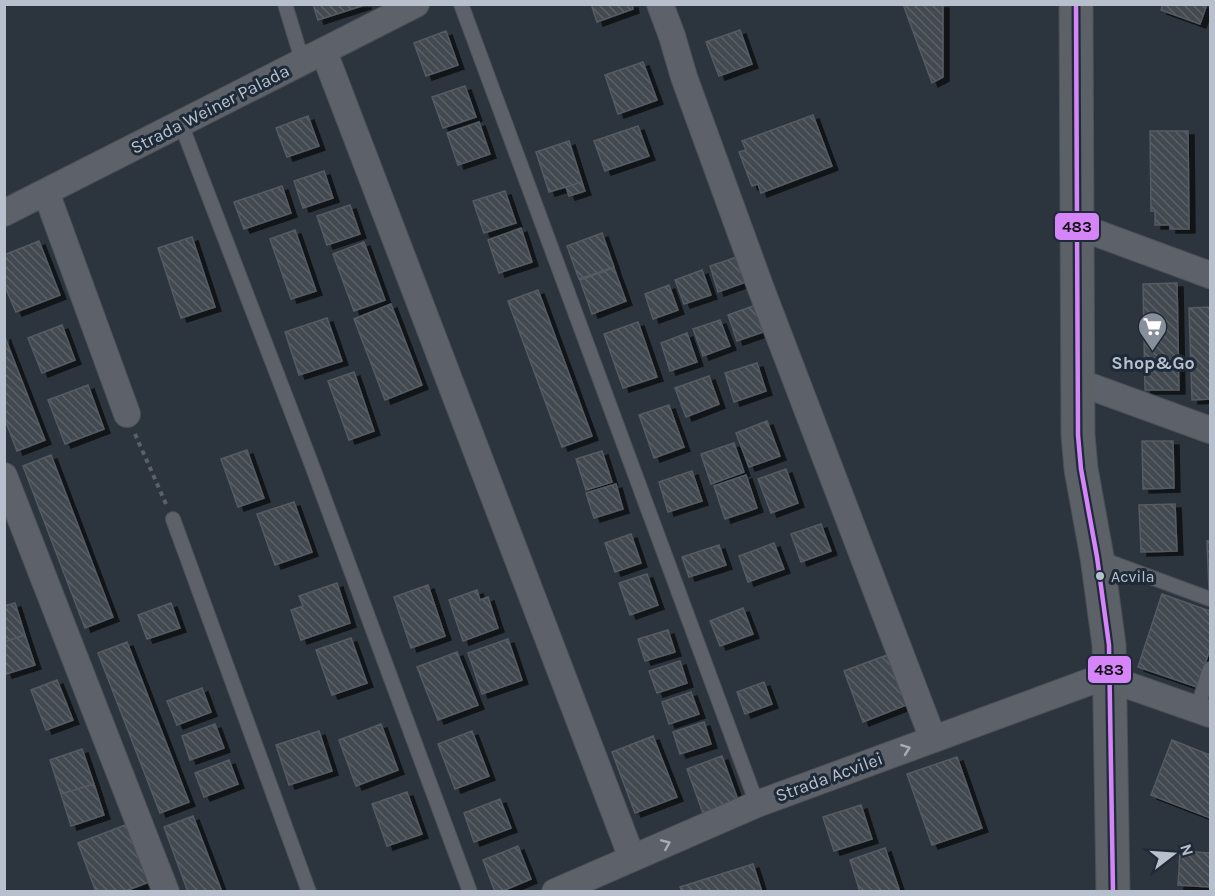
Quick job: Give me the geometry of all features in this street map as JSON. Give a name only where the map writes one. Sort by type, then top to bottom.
[{"type":"street","name":"Strada Weiner Palada","points":[[4,213],[416,4]]},
{"type":"street","points":[[660,4],[760,286],[933,739]]},
{"type":"street","points":[[1076,4],[1078,435],[1081,470],[1108,635],[1113,891]]},
{"type":"street","points":[[314,57],[632,858]]},
{"type":"street","points":[[46,192],[127,414]]},
{"type":"street","points":[[1077,226],[1210,275]]},
{"type":"street","points":[[1078,382],[1210,430]]},
{"type":"street","points":[[4,476],[166,891]]},
{"type":"street","points":[[1110,679],[1204,711]]},
{"type":"street","name":"Strada Acvilei","points":[[555,891],[758,804],[1089,682],[1110,679]]},
{"type":"lane","points":[[285,4],[314,57]]},
{"type":"lane","points":[[461,4],[758,804]]},
{"type":"lane","points":[[181,124],[310,460],[470,891]]},
{"type":"lane","points":[[172,519],[309,891]]},
{"type":"lane","points":[[1097,557],[1210,599]]},
{"type":"lane","points":[[1204,711],[1210,669]]},
{"type":"path","points":[[127,414],[172,519]]},
{"type":"building","points":[[313,4],[365,4],[365,5],[318,20]]},
{"type":"building","points":[[591,4],[632,4],[633,9],[597,22]]},
{"type":"building","points":[[903,4],[943,4],[943,77],[932,83]]},
{"type":"building","points":[[1163,4],[1207,4],[1200,24],[1161,10]]},
{"type":"building","points":[[740,30],[752,64],[719,76],[706,42]]},
{"type":"building","points":[[446,31],[458,65],[426,76],[414,43]]},
{"type":"building","points":[[643,62],[657,100],[618,114],[605,75]]},
{"type":"building","points":[[465,86],[476,117],[443,128],[432,97]]},
{"type":"building","points":[[813,115],[832,166],[761,193],[758,184],[752,186],[739,152],[746,150],[742,141]]},
{"type":"building","points":[[308,116],[319,146],[287,157],[276,128]]},
{"type":"building","points":[[479,122],[490,154],[458,165],[447,133]]},
{"type":"building","points":[[638,126],[649,156],[605,171],[594,141]]},
{"type":"building","points":[[1150,131],[1188,131],[1189,229],[1170,229],[1170,225],[1155,225],[1155,211],[1151,211]]},
{"type":"building","points":[[569,141],[582,182],[549,192],[536,152]]},
{"type":"building","points":[[324,171],[333,198],[303,208],[294,181]]},
{"type":"building","points":[[582,182],[585,191],[569,196],[566,187]]},
{"type":"building","points":[[282,186],[291,213],[244,229],[234,202]]},
{"type":"building","points":[[505,191],[516,223],[484,233],[473,201]]},
{"type":"building","points":[[350,205],[360,234],[327,245],[317,216]]},
{"type":"building","points":[[521,228],[532,262],[499,273],[488,240]]},
{"type":"building","points":[[295,230],[316,291],[291,299],[270,239]]},
{"type":"building","points":[[602,233],[614,267],[579,279],[567,246]]},
{"type":"building","points":[[192,237],[215,307],[181,318],[158,248]]},
{"type":"building","points":[[39,241],[60,295],[16,312],[4,284],[4,255]]},
{"type":"building","points":[[364,242],[385,300],[354,311],[333,254]]},
{"type":"building","points":[[737,257],[746,282],[718,292],[710,266]]},
{"type":"building","points":[[614,268],[626,301],[592,314],[580,280]]},
{"type":"building","points":[[702,270],[711,295],[684,304],[675,280]]},
{"type":"building","points":[[1177,283],[1179,390],[1145,390],[1143,284]]},
{"type":"building","points":[[669,285],[678,310],[653,319],[645,294]]},
{"type":"building","points":[[538,290],[592,436],[562,447],[508,301]]},
{"type":"building","points":[[391,304],[422,385],[385,400],[354,319]]},
{"type":"building","points":[[756,305],[766,331],[737,341],[728,315]]},
{"type":"building","points":[[1210,307],[1210,399],[1192,400],[1189,308]]},
{"type":"building","points":[[327,318],[342,361],[299,375],[285,332]]},
{"type":"building","points":[[720,320],[730,346],[703,356],[693,329]]},
{"type":"building","points":[[638,322],[657,377],[623,388],[604,334]]},
{"type":"building","points":[[62,325],[75,360],[42,373],[28,338]]},
{"type":"building","points":[[687,333],[697,362],[670,371],[661,343]]},
{"type":"building","points":[[4,335],[45,440],[17,451],[4,417]]},
{"type":"building","points":[[757,363],[766,391],[734,402],[725,373]]},
{"type":"building","points":[[354,372],[374,431],[349,440],[328,381]]},
{"type":"building","points":[[709,376],[719,404],[686,417],[675,388]]},
{"type":"building","points":[[88,385],[104,429],[65,444],[48,400]]},
{"type":"building","points":[[669,405],[684,447],[654,458],[639,415]]},
{"type":"building","points":[[767,421],[780,456],[749,467],[736,433]]},
{"type":"building","points":[[1142,441],[1173,441],[1174,488],[1143,489]]},
{"type":"building","points":[[734,443],[744,472],[711,484],[701,454]]},
{"type":"building","points":[[247,450],[264,498],[238,507],[221,459]]},
{"type":"building","points":[[602,451],[612,482],[586,490],[576,459]]},
{"type":"building","points":[[51,455],[113,617],[85,628],[23,466]]},
{"type":"building","points":[[786,469],[798,503],[771,513],[758,479]]},
{"type":"building","points":[[692,471],[702,501],[668,512],[659,482]]},
{"type":"building","points":[[746,475],[757,508],[725,519],[714,486]]},
{"type":"building","points":[[616,484],[623,509],[594,518],[586,493]]},
{"type":"building","points":[[294,502],[312,552],[275,565],[257,514]]},
{"type":"building","points":[[1175,504],[1177,551],[1141,552],[1139,505]]},
{"type":"building","points":[[821,524],[831,551],[801,562],[791,534]]},
{"type":"building","points":[[631,534],[641,563],[615,572],[605,543]]},
{"type":"building","points":[[1207,541],[1210,541],[1210,590],[1209,590]]},
{"type":"building","points":[[774,543],[784,569],[748,582],[739,556]]},
{"type":"building","points":[[719,545],[726,565],[689,577],[682,557]]},
{"type":"building","points":[[647,574],[658,605],[630,615],[619,583]]},
{"type":"building","points":[[337,583],[350,623],[301,640],[291,610],[303,606],[299,596]]},
{"type":"building","points":[[428,585],[445,636],[411,648],[394,597]]},
{"type":"building","points":[[477,590],[480,600],[488,597],[498,628],[463,641],[449,600]]},
{"type":"building","points":[[1162,594],[1210,611],[1210,649],[1197,687],[1138,667]]},
{"type":"building","points":[[15,603],[25,635],[4,642],[4,606]]},
{"type":"building","points":[[171,603],[180,628],[147,639],[138,615]]},
{"type":"building","points":[[743,608],[753,634],[720,646],[710,621]]},
{"type":"building","points":[[668,630],[675,652],[645,661],[638,639]]},
{"type":"building","points":[[25,635],[35,665],[6,674],[4,642]]},
{"type":"building","points":[[351,638],[367,683],[332,695],[316,650]]},
{"type":"building","points":[[508,639],[522,680],[482,694],[468,653]]},
{"type":"building","points":[[127,642],[189,802],[160,813],[98,653]]},
{"type":"building","points":[[457,652],[478,705],[438,720],[417,667]]},
{"type":"building","points":[[887,655],[906,705],[863,722],[844,671]]},
{"type":"building","points":[[680,661],[687,683],[657,693],[649,671]]},
{"type":"building","points":[[57,680],[73,720],[46,730],[31,690]]},
{"type":"building","points":[[764,682],[772,704],[745,714],[737,692]]},
{"type":"building","points":[[202,688],[211,712],[177,725],[167,701]]},
{"type":"building","points":[[691,692],[699,714],[669,724],[662,702]]},
{"type":"building","points":[[704,722],[711,744],[680,754],[673,732]]},
{"type":"building","points":[[215,724],[224,748],[190,760],[182,736]]},
{"type":"building","points":[[381,724],[398,770],[356,786],[339,740]]},
{"type":"building","points":[[319,731],[332,771],[289,785],[276,745]]},
{"type":"building","points":[[472,731],[489,776],[455,789],[438,744]]},
{"type":"building","points":[[653,736],[677,797],[635,813],[612,752]]},
{"type":"building","points":[[1172,740],[1210,755],[1210,818],[1151,795]]},
{"type":"building","points":[[82,749],[94,784],[61,794],[50,760]]},
{"type":"building","points":[[722,756],[738,800],[703,813],[687,769]]},
{"type":"building","points":[[957,757],[982,828],[932,845],[907,774]]},
{"type":"building","points":[[229,760],[238,784],[204,797],[195,773]]},
{"type":"building","points":[[94,784],[104,815],[71,826],[61,794]]},
{"type":"building","points":[[407,792],[422,834],[387,846],[372,804]]},
{"type":"building","points":[[500,799],[511,828],[474,842],[464,813]]},
{"type":"building","points":[[861,805],[872,839],[834,851],[823,817]]},
{"type":"building","points":[[193,816],[222,892],[188,892],[164,827]]},
{"type":"building","points":[[128,824],[149,882],[123,892],[96,892],[78,843]]},
{"type":"building","points":[[518,846],[531,879],[495,892],[483,860]]},
{"type":"building","points":[[885,848],[900,892],[860,892],[850,860]]},
{"type":"building","points":[[1180,851],[1210,853],[1210,887],[1178,885]]},
{"type":"building","points":[[753,864],[762,892],[682,892],[680,887]]},
{"type":"transit line","name":"483","points":[[1076,4],[1078,435],[1081,469],[1097,557],[1109,645],[1113,892]]},
{"type":"place","name":"Shop&Go","points":[[1153,352]]},
{"type":"place","name":"Acvila","points":[[1100,576]]}]
